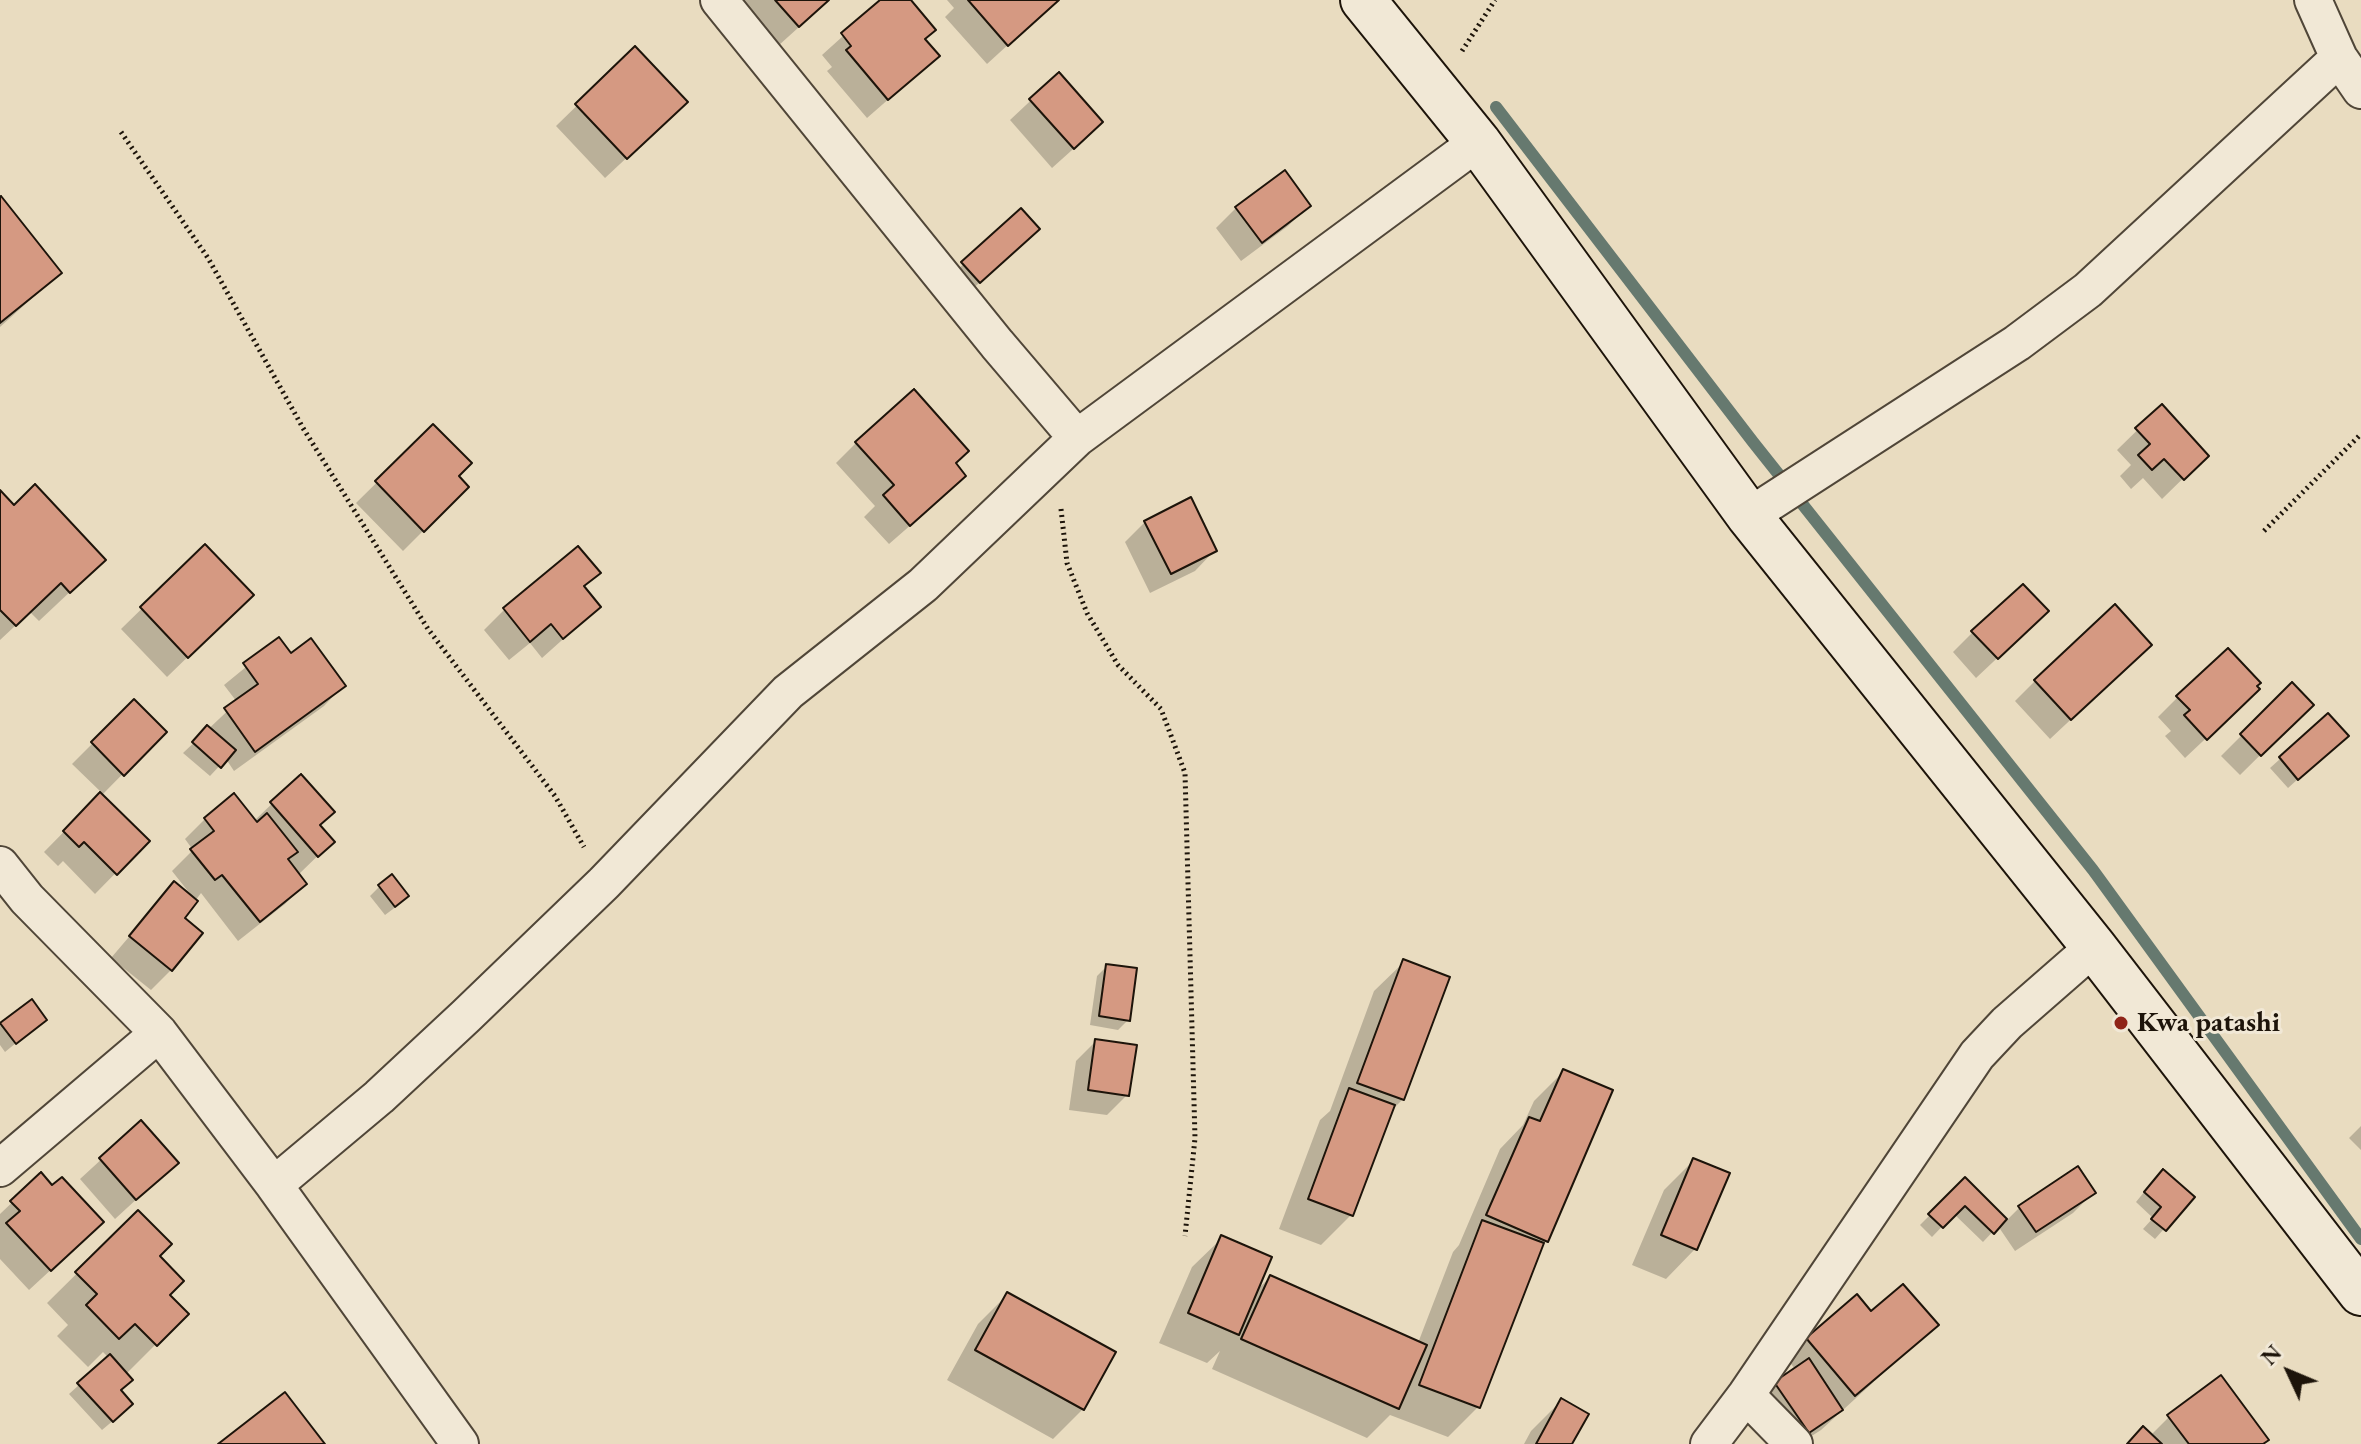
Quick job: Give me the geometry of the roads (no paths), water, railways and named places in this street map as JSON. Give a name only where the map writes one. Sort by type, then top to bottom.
[{"type":"main road","points":[[1363,0],[1478,142],[1749,516],[2094,947],[2361,1293]]},
{"type":"street","points":[[719,0],[997,344],[1070,445]]},
{"type":"street","points":[[2313,0],[2339,58],[2361,90]]},
{"type":"street","points":[[1749,516],[2017,343],[2088,290],[2339,58]]},
{"type":"street","points":[[274,1185],[379,1097],[604,883],[788,692],[923,585],[1070,445],[1478,142]]},
{"type":"street","points":[[0,865],[27,899],[159,1033],[274,1185],[460,1444]]},
{"type":"street","points":[[1709,1444],[1746,1395],[1977,1055],[2007,1023],[2094,947]]},
{"type":"street","points":[[0,1168],[159,1033]]},
{"type":"street","points":[[1746,1395],[1794,1444]]},
{"type":"waterway","points":[[1496,107],[1753,442],[2093,870],[2361,1239]]},
{"type":"place","name":"Kwa patashi","points":[[2121,1023]]}]
